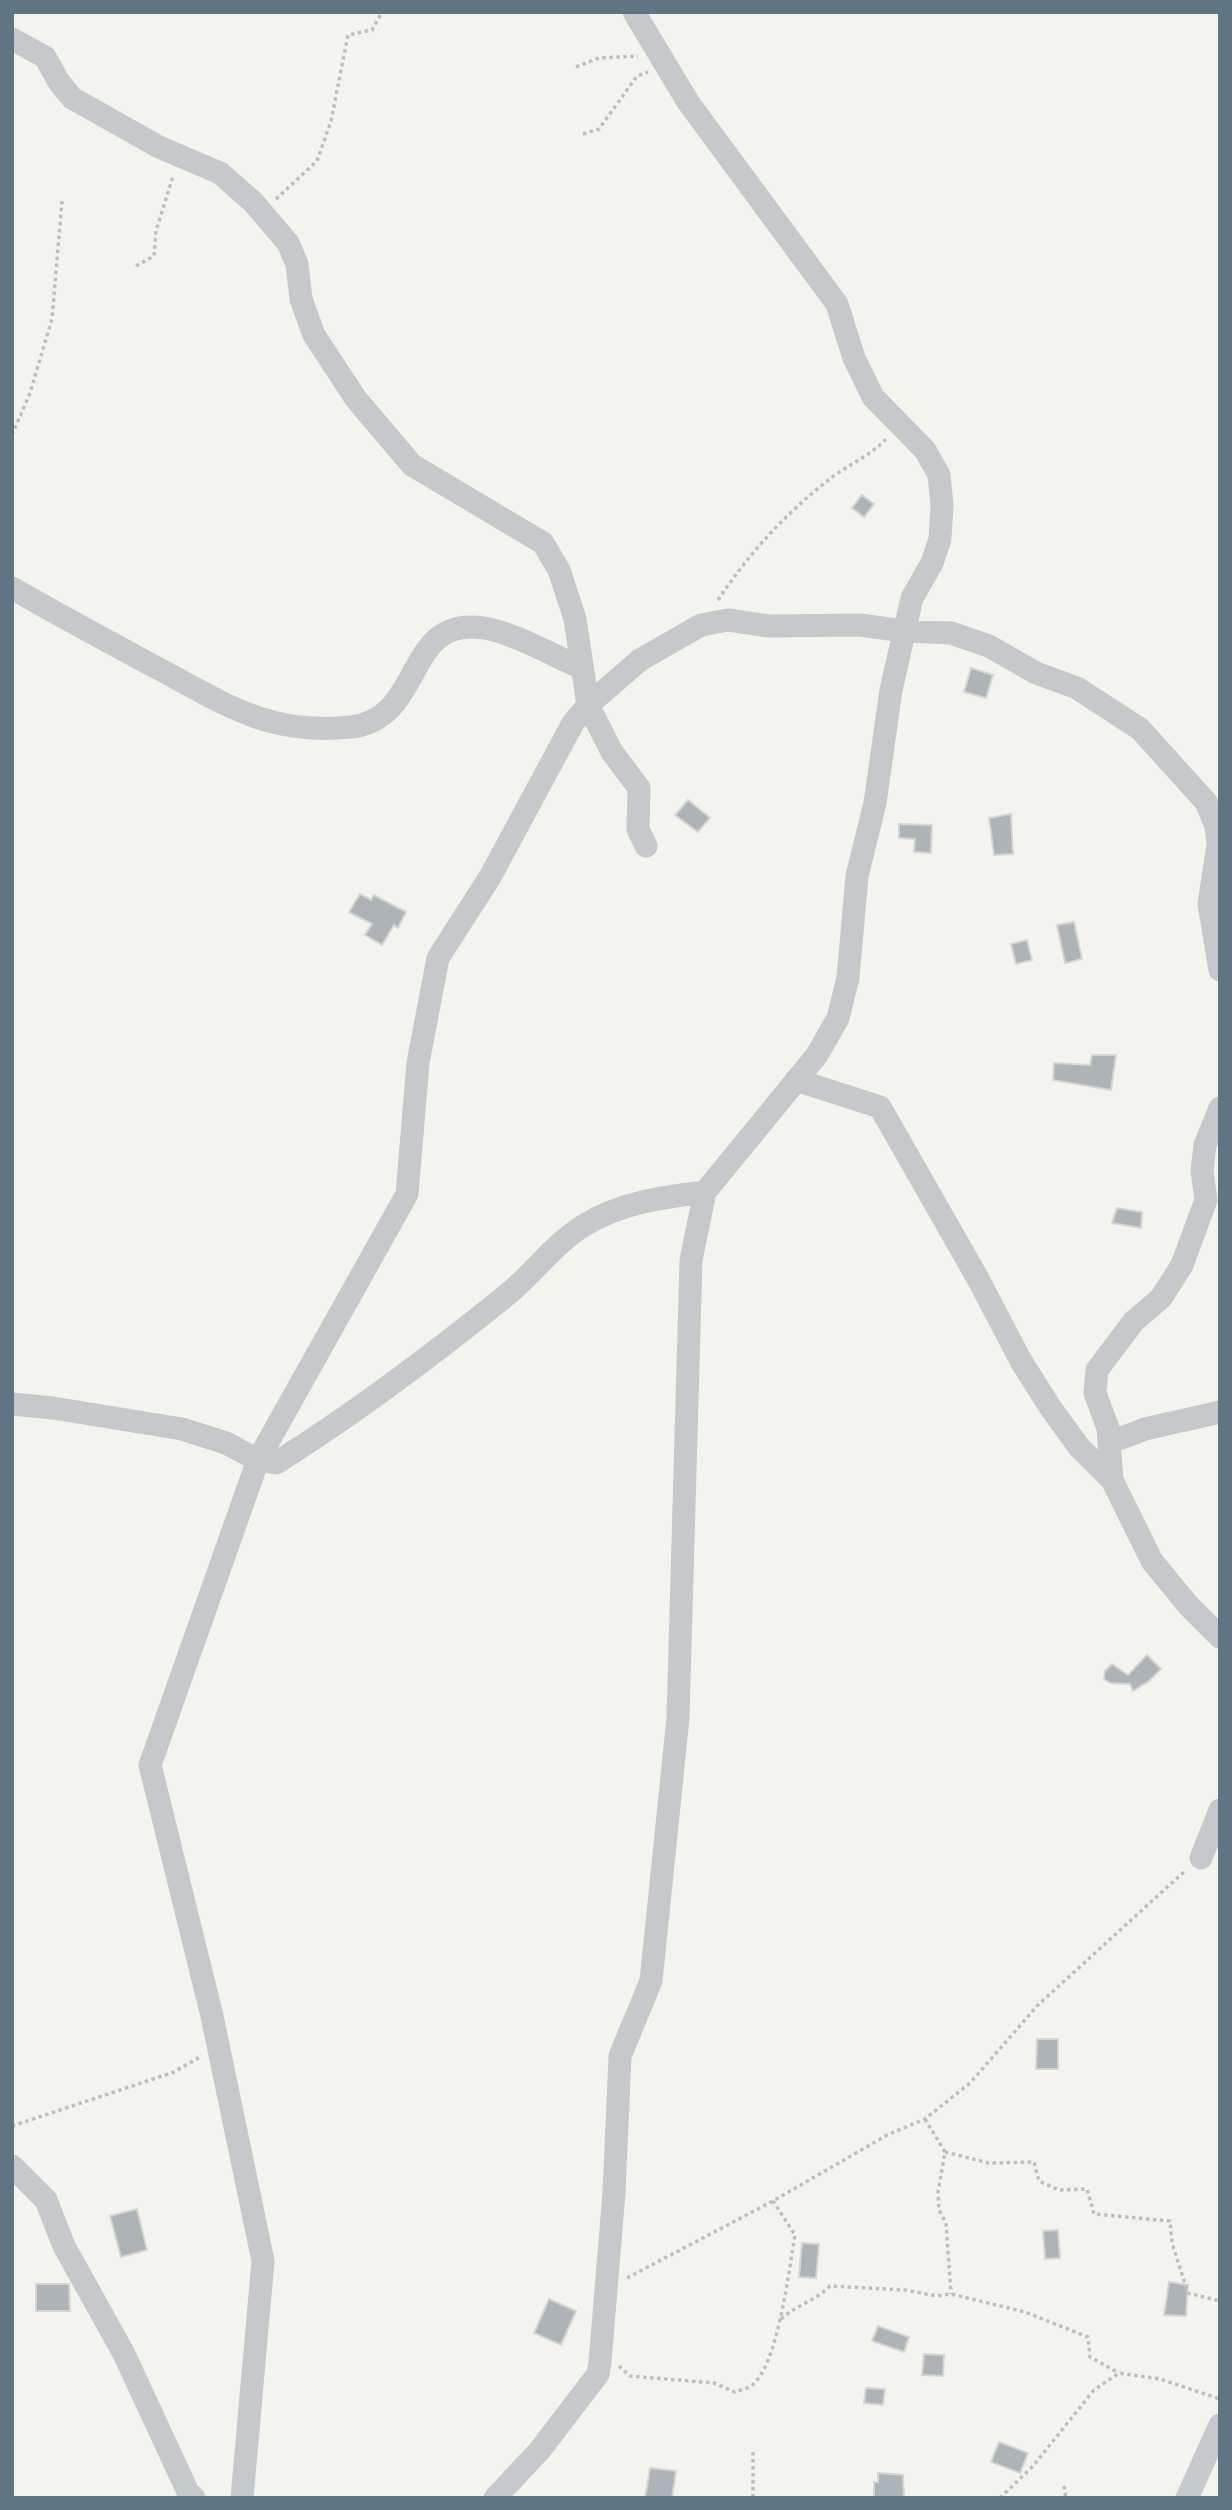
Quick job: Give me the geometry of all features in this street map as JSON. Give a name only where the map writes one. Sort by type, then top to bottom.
[{"type":"street","points":[[495,2498],[540,2450],[598,2374],[600,2362],[607,2289],[620,2056],[651,1981],[678,1718],[691,1260],[705,1192],[817,1055],[838,1018],[848,978],[857,876],[875,803],[891,691],[912,598],[932,563],[940,539],[942,505],[939,475],[925,450],[873,397],[854,358],[837,304],[688,102],[634,12]]},
{"type":"street","points":[[12,39],[45,57],[72,98],[159,146],[220,173],[260,211],[288,243],[297,264],[301,299],[314,335],[356,399],[412,465],[542,543],[559,570],[575,620],[588,705],[612,752],[639,788],[638,829],[646,846]]},
{"type":"street","points":[[12,588],[196,689],[261,719],[304,728],[353,727],[379,719],[393,708],[439,635],[454,626],[486,628],[582,668]]},
{"type":"street","points":[[242,2498],[263,2261],[218,2046],[150,1765],[258,1460],[407,1194],[418,1063],[438,958],[490,877],[573,723],[588,705],[640,660],[701,625],[728,620],[769,626],[860,625],[904,631],[951,633],[989,646],[1036,673],[1077,688],[1153,740],[1180,776],[1206,802],[1216,825],[1218,845],[1209,904],[1220,970]]},
{"type":"street","points":[[796,1080],[880,1107],[977,1277],[1021,1361],[1079,1447],[1112,1480],[1152,1561],[1188,1605],[1220,1637]]},
{"type":"street","points":[[1112,1480],[1108,1428],[1094,1393],[1097,1370],[1135,1321],[1161,1298],[1182,1265],[1206,1200],[1202,1171],[1205,1145],[1220,1108]]},
{"type":"street","points":[[12,1404],[182,1429],[226,1443],[258,1460],[276,1463],[333,1426],[447,1343],[534,1273],[561,1243],[583,1225],[658,1197],[705,1192]]},
{"type":"street","points":[[1110,1443],[1145,1429],[1220,1412]]},
{"type":"street","points":[[1201,1858],[1220,1810]]},
{"type":"street","points":[[16,2174],[46,2200],[64,2246],[124,2354],[188,2492],[194,2498]]},
{"type":"street","points":[[1187,2498],[1220,2426]]},
{"type":"path","points":[[260,211],[317,161],[331,121],[348,35],[372,30],[382,12]]},
{"type":"path","points":[[576,67],[599,58],[666,64]]},
{"type":"path","points":[[583,134],[599,129],[637,76],[666,64]]},
{"type":"path","points":[[136,266],[153,256],[156,231],[173,174]]},
{"type":"path","points":[[12,435],[30,393],[52,319],[62,201]]},
{"type":"path","points":[[701,625],[742,565],[779,521],[828,480],[884,442],[900,425]]},
{"type":"path","points":[[607,2289],[773,2201],[887,2135],[925,2119],[970,2083],[1038,2005],[1201,1858]]},
{"type":"path","points":[[12,2126],[174,2072],[218,2046]]},
{"type":"path","points":[[925,2119],[945,2152],[938,2192],[939,2210],[946,2222],[951,2294]]},
{"type":"path","points":[[945,2152],[989,2163],[1034,2162],[1039,2181],[1059,2190],[1087,2189],[1094,2214],[1170,2221],[1172,2243],[1188,2293],[1220,2301]]},
{"type":"path","points":[[600,2362],[616,2364],[630,2375],[714,2383],[735,2392],[753,2385],[769,2362],[781,2319],[795,2235],[773,2201]]},
{"type":"path","points":[[781,2319],[797,2304],[818,2298],[830,2286],[905,2290],[937,2296],[951,2294],[1025,2312],[1088,2337],[1090,2357],[1119,2373],[1160,2379],[1220,2399]]},
{"type":"path","points":[[1000,2498],[1033,2466],[1094,2390],[1119,2373]]},
{"type":"path","points":[[753,2452],[753,2498]]},
{"type":"path","points":[[1064,2486],[1066,2498]]},
{"type":"building","points":[[862,495],[874,504],[864,517],[852,508]]},
{"type":"building","points":[[971,668],[993,675],[986,698],[964,692]]},
{"type":"building","points":[[688,800],[710,818],[698,832],[675,815]]},
{"type":"building","points":[[1011,814],[1013,854],[994,855],[989,818]]},
{"type":"building","points":[[899,824],[932,825],[931,853],[914,852],[915,839],[899,838]]},
{"type":"building","points":[[360,894],[371,900],[374,895],[406,912],[398,928],[394,925],[382,945],[365,935],[372,924],[349,912]]},
{"type":"building","points":[[1074,922],[1082,959],[1065,963],[1057,925]]},
{"type":"building","points":[[1027,940],[1032,960],[1016,964],[1011,944]]},
{"type":"building","points":[[1092,1055],[1116,1055],[1111,1090],[1053,1080],[1054,1063],[1090,1065]]},
{"type":"building","points":[[1117,1208],[1142,1212],[1141,1228],[1112,1223]]},
{"type":"building","points":[[1147,1655],[1161,1669],[1133,1691],[1130,1684],[1110,1683],[1104,1679],[1105,1671],[1112,1664],[1128,1675]]},
{"type":"building","points":[[1037,2039],[1058,2039],[1058,2069],[1036,2069]]},
{"type":"building","points":[[137,2209],[147,2250],[121,2257],[110,2216]]},
{"type":"building","points":[[1058,2230],[1060,2258],[1045,2259],[1043,2231]]},
{"type":"building","points":[[802,2243],[819,2244],[816,2278],[799,2277]]},
{"type":"building","points":[[1169,2282],[1188,2285],[1186,2316],[1164,2315]]},
{"type":"building","points":[[36,2284],[69,2284],[70,2311],[36,2311]]},
{"type":"building","points":[[549,2299],[576,2311],[561,2345],[534,2333]]},
{"type":"building","points":[[878,2326],[909,2337],[904,2352],[872,2341]]},
{"type":"building","points":[[924,2354],[944,2355],[943,2376],[922,2375]]},
{"type":"building","points":[[866,2388],[885,2389],[883,2405],[864,2403]]},
{"type":"building","points":[[999,2442],[1028,2453],[1020,2473],[991,2462]]},
{"type":"building","points":[[650,2468],[676,2471],[672,2498],[645,2498]]},
{"type":"building","points":[[878,2473],[903,2475],[904,2498],[874,2498],[874,2482],[878,2482]]}]
